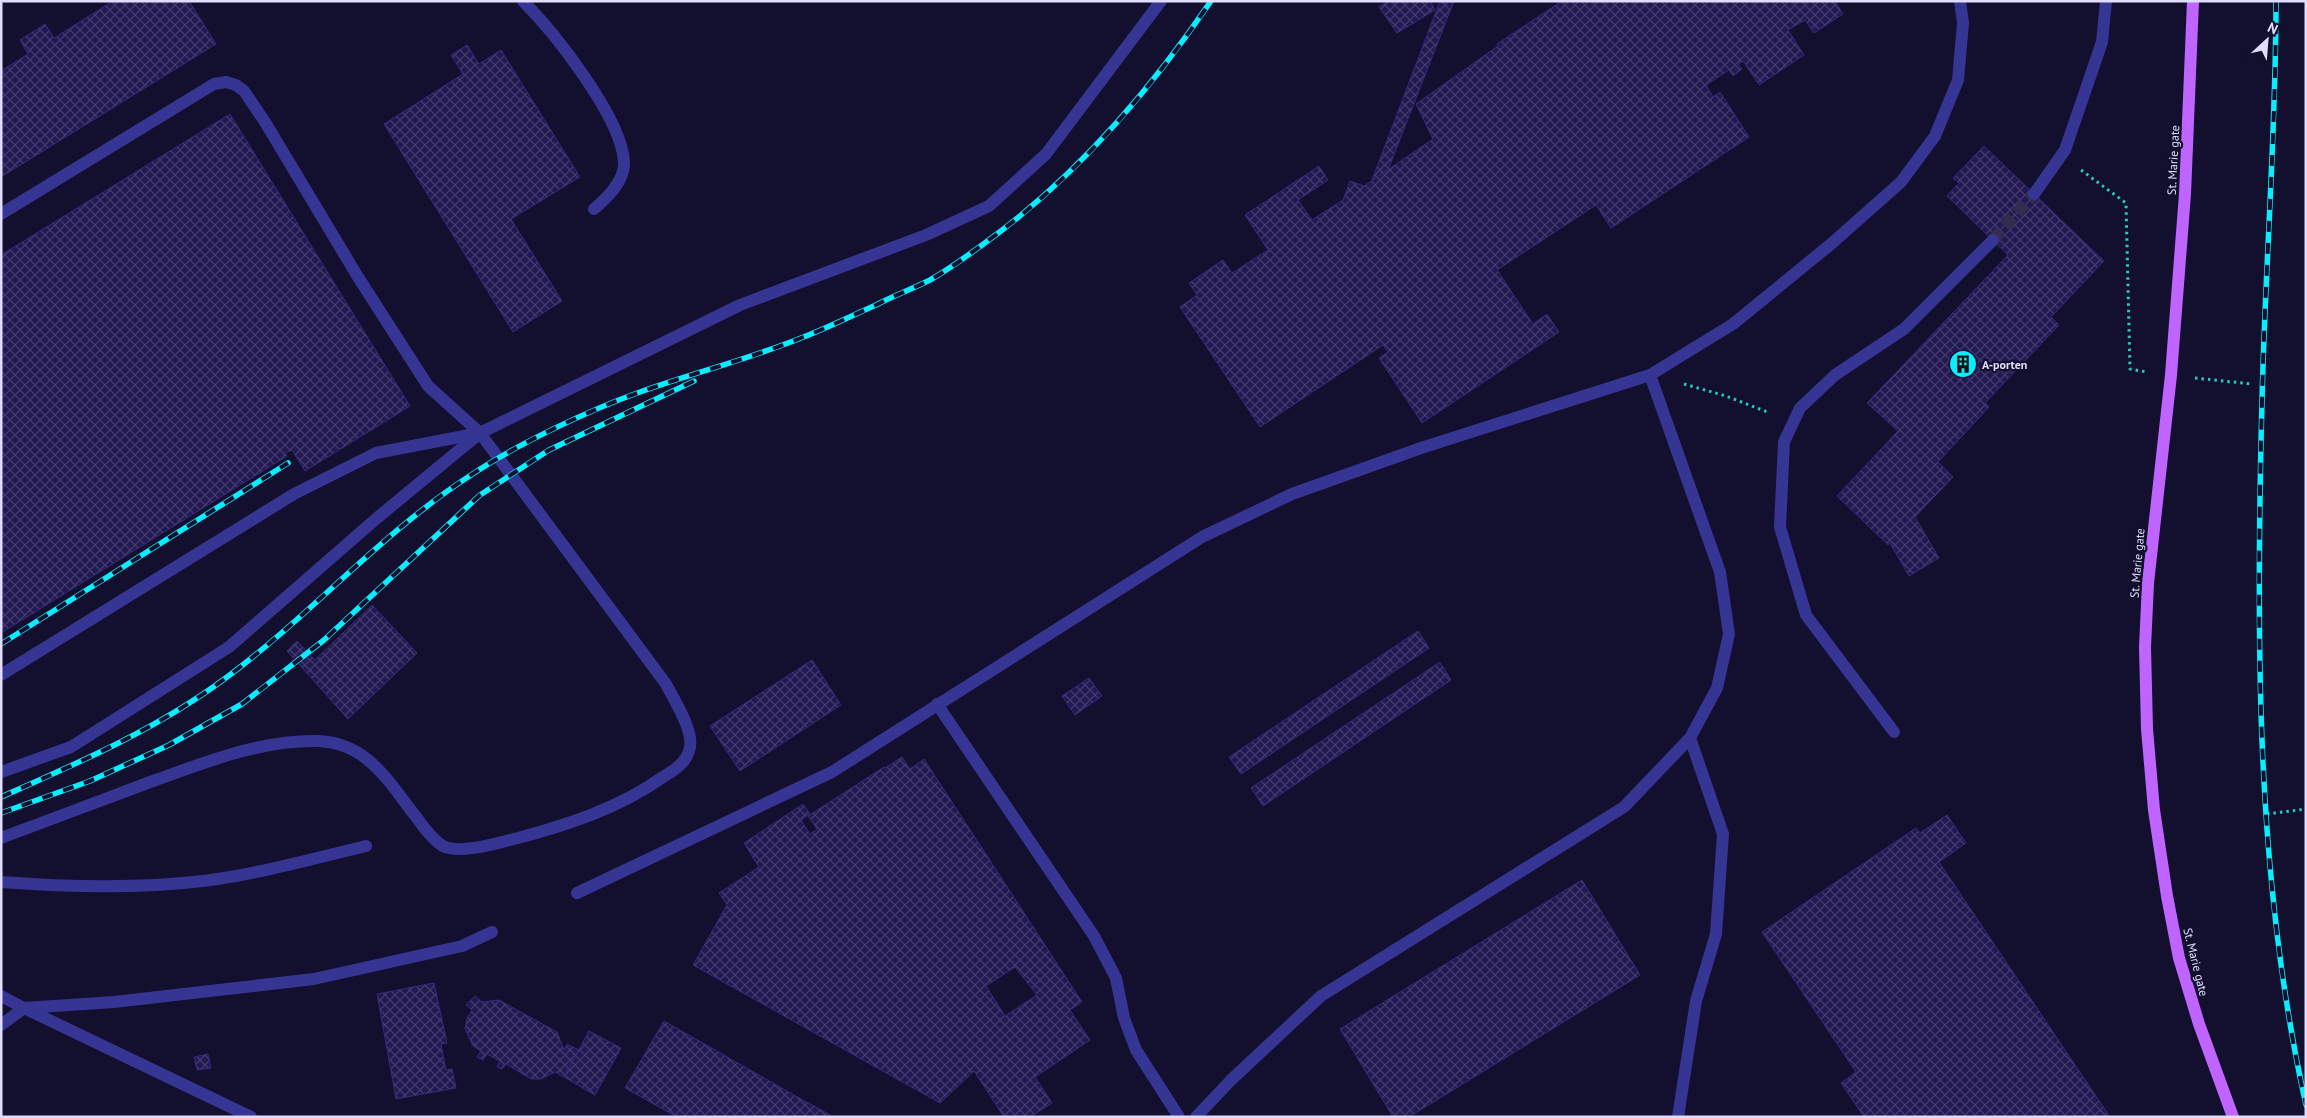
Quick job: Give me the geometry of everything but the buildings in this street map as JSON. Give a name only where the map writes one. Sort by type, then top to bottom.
[{"type":"main road","name":"St. Marie gate","points":[[2193,1],[2192,63],[2185,194],[2171,379],[2148,583],[2145,647],[2147,728],[2154,810],[2167,896],[2180,958],[2199,1024],[2233,1117]]},
{"type":"street","points":[[523,1],[560,42],[589,84],[613,128],[622,152],[623,170],[616,186],[594,209]]},
{"type":"street","points":[[1,772],[71,747],[229,647],[376,518],[480,433],[740,305],[926,235],[989,206],[1046,154],[1161,1]]},
{"type":"street","points":[[577,894],[832,772],[1202,537],[1292,494],[1421,448],[1650,375],[1733,324],[1832,244],[1901,182],[1935,136],[1958,80],[1963,23],[1960,1]]},
{"type":"street","points":[[2034,194],[2061,155],[2102,42],[2106,1]]},
{"type":"street","points":[[1,214],[214,84],[226,82],[236,85],[244,91],[265,122],[358,277],[428,386],[480,433],[666,684],[681,711],[689,734],[690,749],[682,764],[621,803],[572,823],[501,842],[464,849],[444,846],[426,831],[373,762],[360,752],[334,742],[317,741],[269,745],[241,751],[183,770],[1,838]]},
{"type":"street","points":[[1894,732],[1806,615],[1780,527],[1784,442],[1800,408],[1835,375],[1904,329],[1993,240]]},
{"type":"street","points":[[1196,1117],[1230,1080],[1321,996],[1624,807],[1690,738],[1718,688],[1729,634],[1720,572],[1650,375]]},
{"type":"street","points":[[1,675],[294,494],[376,453],[480,433]]},
{"type":"street","points":[[937,704],[1094,936],[1116,978],[1124,1018],[1136,1050],[1179,1117]]},
{"type":"street","points":[[1688,1117],[1680,1111],[1696,1001],[1716,934],[1723,834],[1690,738]]},
{"type":"street","points":[[1,882],[66,887],[153,885],[203,881],[275,868],[366,846]]},
{"type":"street","points":[[1,1025],[24,1008],[114,1002],[314,979],[462,946],[492,932]]},
{"type":"street","points":[[1,996],[251,1117]]},
{"type":"path","points":[[2061,155],[2126,203],[2130,369],[2171,379],[2252,384]]},
{"type":"path","points":[[1650,375],[1726,396],[1793,423]]},
{"type":"path","points":[[2266,814],[2306,809]]},
{"type":"tunnel","points":[[1993,240],[2034,194]]},
{"type":"railway","points":[[1,797],[143,730],[197,698],[255,656],[404,524],[468,477],[507,453],[575,419],[619,400],[761,353],[811,334],[930,280],[947,270],[1028,209],[1086,155],[1139,97],[1211,1]]},
{"type":"railway","points":[[2276,1],[2276,51],[2262,401],[2259,577],[2260,666],[2268,844],[2277,932],[2289,1019],[2306,1105]]},
{"type":"railway","points":[[1,813],[90,781],[169,745],[242,704],[324,640],[480,495],[549,450],[694,381]]},
{"type":"railway","points":[[1,644],[288,463]]},
{"type":"place","name":"A-porten","points":[[1963,364]]}]
